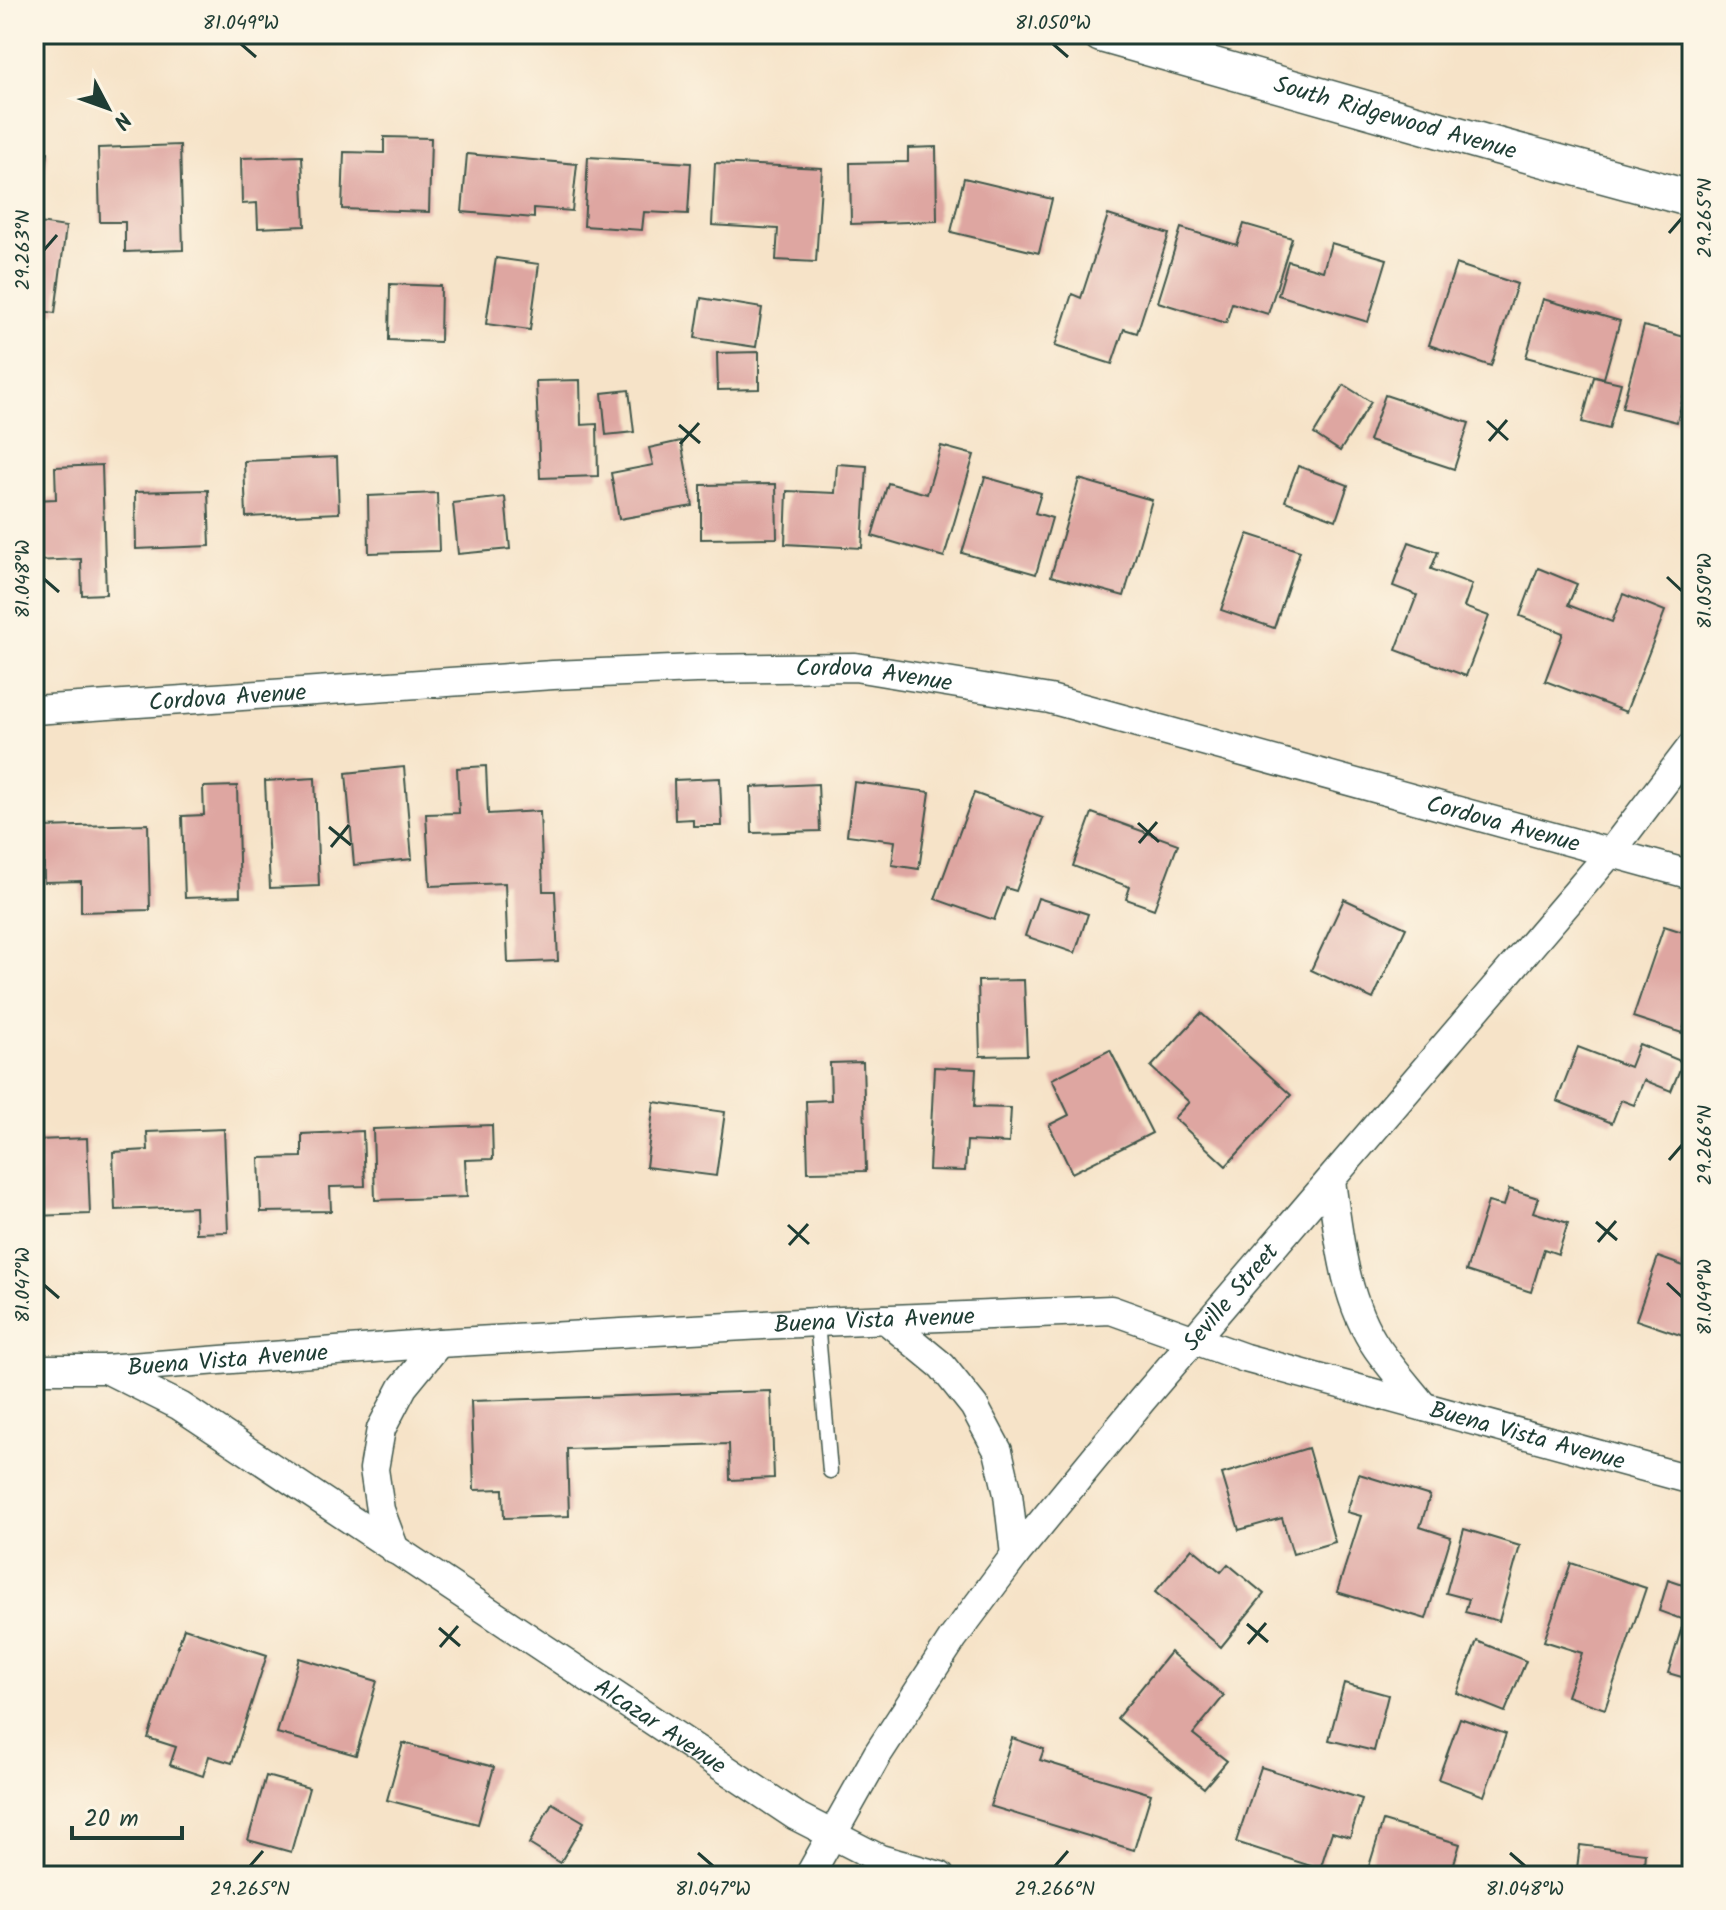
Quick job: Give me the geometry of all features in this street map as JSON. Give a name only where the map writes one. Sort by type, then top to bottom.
[{"type":"street","name":"South Ridgewood Avenue","points":[[1101,34],[1692,199]]},
{"type":"street","name":"Cordova Avenue","points":[[34,710],[553,675],[855,667],[1050,699],[1692,875]]},
{"type":"street","name":"Seville Street","points":[[809,1876],[877,1755],[936,1664],[1015,1555],[1194,1339],[1611,852],[1692,746]]},
{"type":"street","points":[[1331,1181],[1341,1251],[1357,1309],[1376,1347],[1424,1407]]},
{"type":"street","name":"Buena Vista Avenue","points":[[34,1369],[105,1369],[439,1343],[817,1322],[1111,1310],[1245,1358],[1692,1480]]},
{"type":"street","points":[[885,1319],[942,1366],[974,1406],[998,1451],[1008,1494],[1015,1555]]},
{"type":"street","points":[[395,1550],[380,1510],[374,1469],[381,1429],[403,1387],[439,1343]]},
{"type":"street","name":"Alcazar Avenue","points":[[105,1369],[180,1406],[796,1816],[880,1859],[940,1876]]},
{"type":"lane","points":[[817,1322],[830,1471]]},
{"type":"building","points":[[384,137],[431,138],[429,212],[342,209],[344,152],[384,153]]},
{"type":"building","points":[[180,145],[183,250],[125,252],[125,222],[100,222],[98,148]]},
{"type":"building","points":[[936,147],[937,221],[851,224],[850,163],[908,162],[908,148]]},
{"type":"building","points":[[34,150],[48,152],[39,223],[66,227],[55,313],[34,310]]},
{"type":"building","points":[[467,154],[577,164],[572,211],[534,208],[534,218],[462,212]]},
{"type":"building","points":[[302,156],[305,226],[258,228],[257,203],[242,204],[241,158]]},
{"type":"building","points":[[588,157],[691,163],[688,214],[644,212],[642,230],[584,226]]},
{"type":"building","points":[[715,163],[822,168],[816,262],[776,260],[778,229],[712,225]]},
{"type":"building","points":[[964,178],[1052,199],[1039,253],[951,232]]},
{"type":"building","points":[[1108,215],[1169,234],[1137,333],[1124,329],[1112,364],[1055,346],[1072,294],[1081,298]]},
{"type":"building","points":[[1244,224],[1292,238],[1268,314],[1232,303],[1226,323],[1158,302],[1181,228],[1237,245]]},
{"type":"building","points":[[1331,243],[1387,259],[1368,322],[1278,295],[1288,261],[1323,271]]},
{"type":"building","points":[[496,258],[539,264],[530,330],[486,324]]},
{"type":"building","points":[[1456,264],[1517,284],[1491,366],[1429,345]]},
{"type":"building","points":[[390,284],[441,286],[440,342],[389,340]]},
{"type":"building","points":[[701,298],[762,308],[756,347],[695,338]]},
{"type":"building","points":[[1543,299],[1620,321],[1604,378],[1526,357]]},
{"type":"building","points":[[1644,326],[1692,339],[1692,396],[1684,394],[1677,422],[1622,408]]},
{"type":"building","points":[[759,352],[759,389],[718,390],[717,353]]},
{"type":"building","points":[[1594,377],[1621,383],[1609,429],[1582,422]]},
{"type":"building","points":[[580,380],[581,425],[597,424],[598,476],[540,478],[536,381]]},
{"type":"building","points":[[1344,385],[1371,402],[1340,451],[1314,434]]},
{"type":"building","points":[[629,390],[634,432],[606,435],[602,393]]},
{"type":"building","points":[[1385,395],[1469,423],[1454,469],[1369,441]]},
{"type":"building","points":[[681,441],[693,506],[619,519],[611,473],[653,465],[649,448]]},
{"type":"building","points":[[941,446],[974,455],[944,557],[872,536],[888,483],[927,494]]},
{"type":"building","points":[[337,457],[339,513],[246,517],[244,461]]},
{"type":"building","points":[[837,464],[867,466],[862,548],[785,544],[787,491],[835,493]]},
{"type":"building","points":[[102,465],[106,594],[82,595],[81,559],[34,561],[34,500],[56,499],[55,467]]},
{"type":"building","points":[[1298,466],[1348,485],[1336,520],[1285,501]]},
{"type":"building","points":[[985,477],[1041,493],[1035,513],[1052,518],[1036,574],[962,553]]},
{"type":"building","points":[[1079,479],[1152,500],[1124,596],[1051,576]]},
{"type":"building","points":[[776,484],[777,538],[701,539],[701,485]]},
{"type":"building","points":[[208,490],[210,546],[136,549],[135,492]]},
{"type":"building","points":[[437,493],[439,551],[369,553],[368,496]]},
{"type":"building","points":[[505,497],[510,549],[458,554],[453,503]]},
{"type":"building","points":[[1248,534],[1300,551],[1274,628],[1221,610]]},
{"type":"building","points":[[1409,542],[1438,552],[1431,569],[1472,584],[1464,607],[1489,616],[1466,676],[1396,650],[1417,595],[1393,586]]},
{"type":"building","points":[[1538,568],[1577,584],[1568,605],[1612,622],[1623,594],[1665,611],[1626,712],[1545,681],[1563,633],[1520,616]]},
{"type":"building","points":[[486,766],[488,814],[540,811],[543,891],[555,891],[558,961],[508,963],[505,883],[430,886],[426,814],[459,813],[457,768]]},
{"type":"building","points":[[404,767],[412,859],[354,865],[346,773]]},
{"type":"building","points":[[315,778],[319,886],[270,888],[265,781]]},
{"type":"building","points":[[720,778],[722,826],[693,826],[693,819],[675,820],[674,780]]},
{"type":"building","points":[[854,782],[930,792],[919,869],[892,865],[895,841],[847,835]]},
{"type":"building","points":[[818,784],[820,831],[752,833],[751,787]]},
{"type":"building","points":[[237,786],[240,896],[185,898],[182,816],[204,815],[203,787]]},
{"type":"building","points":[[974,793],[1043,818],[1016,891],[1006,888],[994,920],[935,899]]},
{"type":"building","points":[[1092,813],[1178,844],[1154,909],[1126,899],[1130,887],[1073,866]]},
{"type":"building","points":[[148,824],[150,910],[81,912],[81,881],[44,882],[43,827]]},
{"type":"building","points":[[1038,898],[1088,914],[1075,953],[1025,936]]},
{"type":"building","points":[[1344,899],[1406,928],[1373,999],[1311,970]]},
{"type":"building","points":[[1664,926],[1692,935],[1692,1002],[1682,1033],[1633,1017]]},
{"type":"building","points":[[1024,980],[1027,1055],[980,1056],[978,981]]},
{"type":"building","points":[[1201,1013],[1291,1095],[1226,1166],[1174,1118],[1189,1102],[1151,1067]]},
{"type":"building","points":[[1639,1044],[1683,1062],[1671,1091],[1644,1080],[1634,1105],[1621,1100],[1612,1123],[1557,1101],[1578,1047],[1630,1067]]},
{"type":"building","points":[[1110,1050],[1152,1133],[1072,1173],[1049,1125],[1069,1115],[1052,1079]]},
{"type":"building","points":[[863,1062],[866,1171],[808,1172],[806,1101],[831,1100],[830,1063]]},
{"type":"building","points":[[934,1067],[976,1069],[974,1107],[1011,1108],[1009,1143],[967,1141],[965,1171],[929,1170]]},
{"type":"building","points":[[654,1102],[725,1112],[716,1176],[646,1167]]},
{"type":"building","points":[[492,1125],[493,1159],[465,1160],[467,1197],[375,1200],[373,1129]]},
{"type":"building","points":[[224,1129],[228,1232],[196,1233],[195,1207],[115,1210],[113,1152],[148,1150],[147,1132]]},
{"type":"building","points":[[363,1131],[365,1186],[330,1187],[331,1211],[261,1212],[259,1158],[302,1157],[302,1134]]},
{"type":"building","points":[[87,1138],[90,1214],[34,1216],[37,1140]]},
{"type":"building","points":[[1509,1189],[1538,1198],[1533,1212],[1568,1223],[1558,1254],[1544,1249],[1531,1292],[1466,1271],[1488,1202],[1504,1206]]},
{"type":"building","points":[[1658,1257],[1692,1269],[1692,1339],[1636,1320]]},
{"type":"building","points":[[771,1391],[774,1478],[730,1480],[729,1444],[567,1449],[569,1516],[504,1518],[503,1489],[474,1490],[471,1401]]},
{"type":"building","points":[[1308,1448],[1335,1542],[1293,1554],[1282,1518],[1239,1530],[1222,1474]]},
{"type":"building","points":[[1359,1474],[1430,1496],[1420,1527],[1451,1537],[1426,1619],[1337,1592],[1361,1516],[1347,1512]]},
{"type":"building","points":[[1464,1529],[1520,1546],[1499,1621],[1465,1612],[1469,1599],[1446,1593]]},
{"type":"building","points":[[1192,1548],[1221,1572],[1228,1564],[1264,1594],[1221,1647],[1155,1592]]},
{"type":"building","points":[[1571,1563],[1646,1588],[1605,1709],[1567,1696],[1582,1653],[1544,1641]]},
{"type":"building","points":[[1668,1580],[1692,1588],[1692,1680],[1668,1673],[1684,1620],[1659,1611]]},
{"type":"building","points":[[184,1628],[267,1655],[232,1763],[209,1756],[203,1776],[170,1765],[176,1747],[148,1738]]},
{"type":"building","points":[[1477,1641],[1526,1661],[1505,1712],[1457,1693]]},
{"type":"building","points":[[1170,1652],[1224,1696],[1193,1734],[1227,1761],[1204,1788],[1117,1718]]},
{"type":"building","points":[[299,1658],[377,1681],[356,1755],[277,1733]]},
{"type":"building","points":[[1344,1683],[1388,1695],[1374,1751],[1329,1740]]},
{"type":"building","points":[[1460,1718],[1506,1734],[1484,1796],[1438,1779]]},
{"type":"building","points":[[1012,1738],[1044,1749],[1040,1760],[1151,1794],[1134,1850],[990,1806]]},
{"type":"building","points":[[403,1743],[494,1767],[478,1824],[387,1800]]},
{"type":"building","points":[[1261,1767],[1362,1799],[1350,1837],[1332,1832],[1320,1869],[1236,1842]]},
{"type":"building","points":[[266,1776],[309,1788],[291,1852],[248,1840]]},
{"type":"building","points":[[552,1803],[584,1822],[560,1863],[529,1844]]},
{"type":"building","points":[[1383,1821],[1460,1844],[1450,1876],[1366,1876]]},
{"type":"building","points":[[1580,1845],[1645,1853],[1643,1876],[1576,1876]]}]
